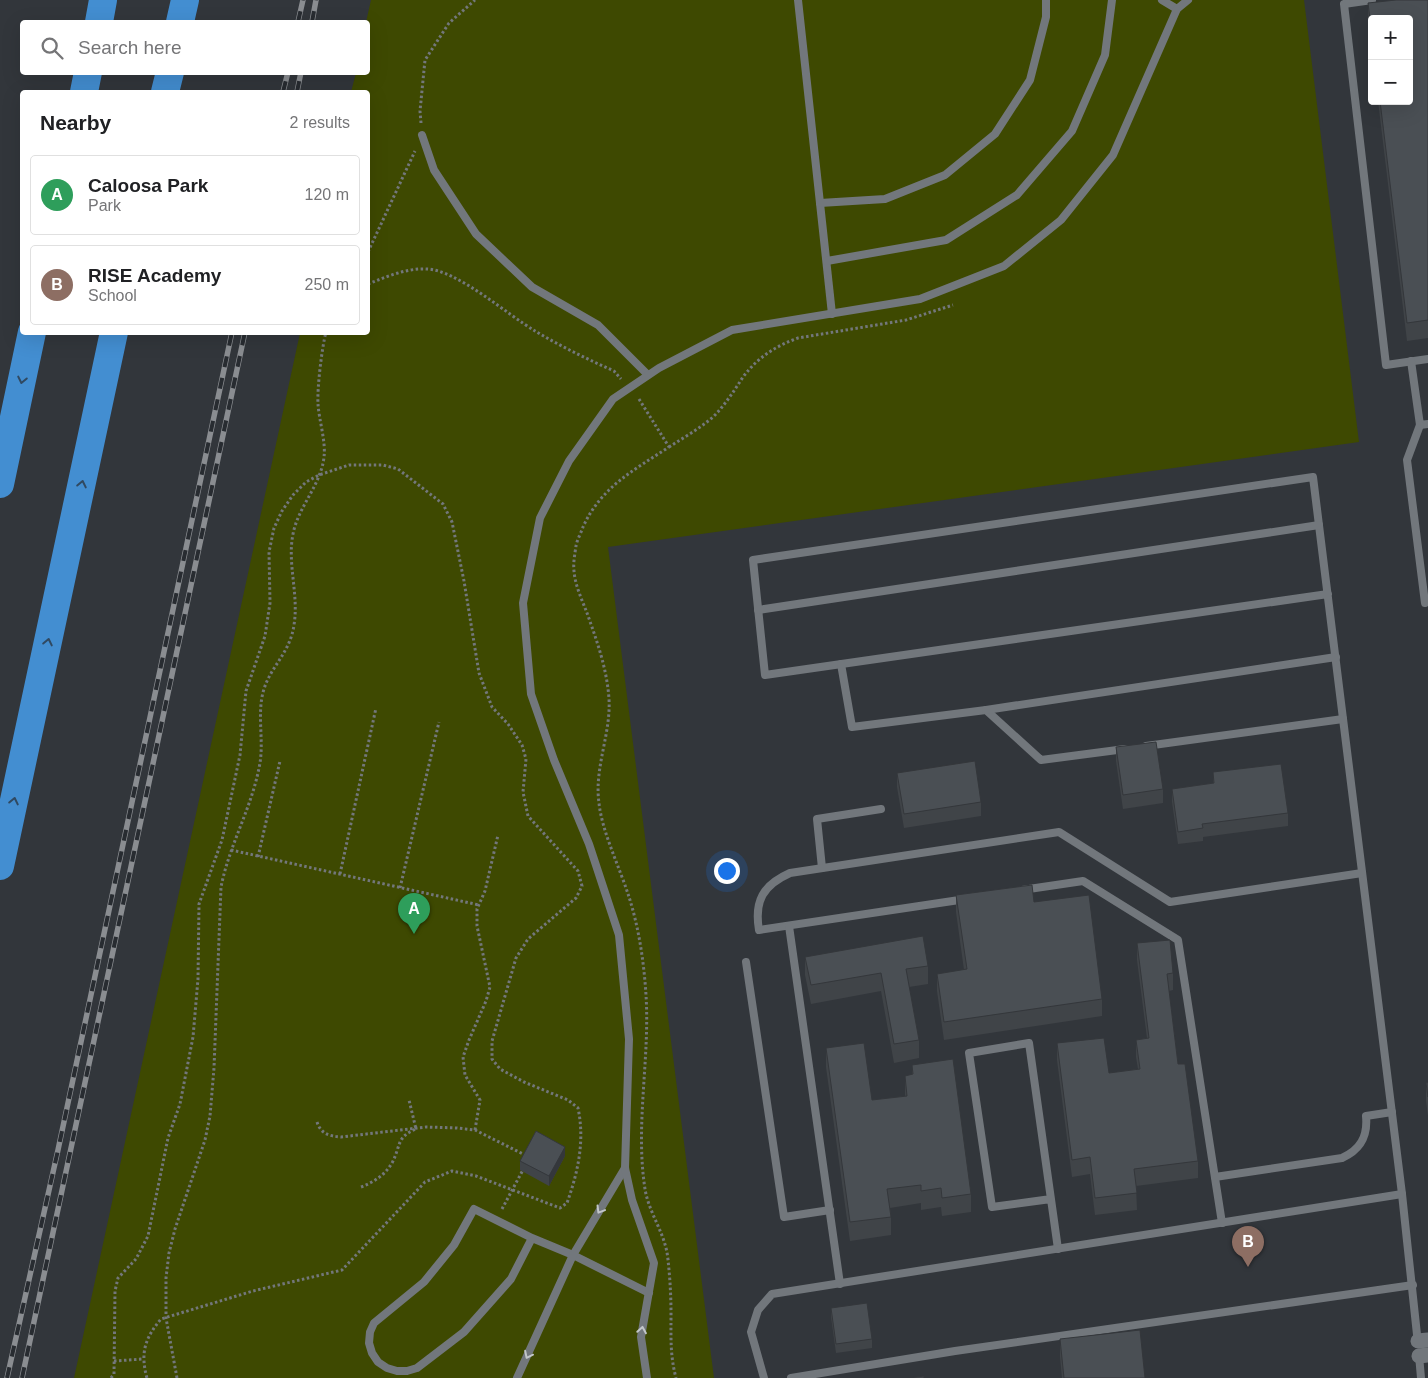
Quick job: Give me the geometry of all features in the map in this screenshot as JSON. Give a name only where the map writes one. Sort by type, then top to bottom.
[{"type":"highway","points":[[99,20],[103,0]]},
{"type":"highway","points":[[180,20],[185,0]]},
{"type":"highway","points":[[84,90],[87,75]]},
{"type":"highway","points":[[166,90],[169,75]]},
{"type":"highway","points":[[0,484],[31,335]]},
{"type":"highway","points":[[0,866],[113,335]]},
{"type":"lane","points":[[798,0],[832,314]]},
{"type":"lane","points":[[820,203],[885,198],[893,195],[945,174],[995,134],[1030,80],[1046,17],[1046,0]]},
{"type":"lane","points":[[826,261],[946,240],[1017,195],[1072,131],[1106,55],[1112,0]]},
{"type":"lane","points":[[1162,0],[1177,9]]},
{"type":"lane","points":[[647,1378],[641,1337],[654,1263],[632,1200],[625,1168],[629,1039],[619,935],[589,844],[554,760],[531,694],[523,603],[540,518],[569,461],[613,399],[648,375],[732,330],[920,299],[1004,266],[1061,220],[1112,155],[1177,9],[1188,0]]},
{"type":"lane","points":[[1372,0],[1344,4],[1386,365],[1428,359]]},
{"type":"lane","points":[[422,135],[434,170],[476,234],[532,287],[598,325],[648,375]]},
{"type":"lane","points":[[1411,362],[1424,425],[1407,460],[1425,603]]},
{"type":"lane","points":[[1328,594],[765,675],[753,560],[1313,477],[1319,525],[1328,594],[1336,657],[1413,1285],[1423,1348],[1421,1378]]},
{"type":"lane","points":[[758,610],[1319,525]]},
{"type":"lane","points":[[841,664],[852,727],[986,710],[1336,657]]},
{"type":"lane","points":[[986,710],[1041,760],[1129,748]]},
{"type":"lane","points":[[1138,747],[1343,719]]},
{"type":"lane","points":[[822,868],[817,819],[881,809]]},
{"type":"lane","points":[[975,897],[759,930],[756,916],[759,901],[766,889],[776,879],[790,872],[1059,832],[1170,902],[1362,873]]},
{"type":"lane","points":[[1014,891],[1083,881],[1178,940],[1222,1223]]},
{"type":"lane","points":[[789,926],[840,1284]]},
{"type":"lane","points":[[746,962],[784,1217],[830,1210]]},
{"type":"lane","points":[[1051,1199],[992,1207],[969,1054],[1029,1043],[1051,1199],[1058,1249]]},
{"type":"lane","points":[[1215,1177],[1342,1158],[1351,1154],[1362,1142],[1367,1127],[1366,1116],[1392,1112]]},
{"type":"lane","points":[[517,1378],[573,1255],[625,1168]]},
{"type":"lane","points":[[764,1378],[751,1332],[758,1310],[772,1294],[1402,1194]]},
{"type":"lane","points":[[532,1238],[511,1279],[464,1332],[417,1368],[397,1371],[387,1368],[378,1362],[372,1353],[370,1343],[370,1332],[374,1322],[424,1282],[454,1245],[474,1209],[649,1293]]},
{"type":"lane","points":[[791,1378],[809,1377],[965,1350],[1413,1285]]},
{"type":"path","points":[[370,248],[422,135],[420,111],[425,60],[449,23],[475,0]]},
{"type":"path","points":[[370,283],[406,271],[427,269],[446,273],[537,332],[614,371],[624,381]]},
{"type":"path","points":[[676,1378],[671,1360],[668,1256],[645,1189],[643,1139],[646,995],[630,899],[598,802],[599,772],[609,721],[609,700],[602,658],[580,596],[574,570],[576,544],[590,514],[603,495],[616,482],[713,416],[727,401],[754,363],[766,353],[782,343],[798,338],[906,320],[953,305]]},
{"type":"path","points":[[178,1378],[166,1318],[166,1278],[169,1253],[210,1116],[214,1068],[221,887],[231,850],[245,815],[259,769],[262,746],[261,699],[264,688],[285,653],[294,627],[296,598],[292,550],[296,523],[319,474],[325,456],[318,403],[325,335]]},
{"type":"path","points":[[639,399],[668,447]]},
{"type":"path","points":[[111,1378],[114,1374],[115,1291],[118,1278],[136,1259],[148,1236],[168,1138],[180,1104],[193,1037],[198,980],[199,904],[222,840],[240,755],[246,691],[265,636],[270,603],[269,562],[274,528],[282,511],[293,495],[306,482],[319,474],[349,464],[383,464],[398,470],[443,504],[452,522],[479,673],[492,707],[508,724],[522,745],[526,758],[523,792],[528,816],[578,871],[582,886],[576,898],[528,939],[516,958],[492,1041],[492,1058],[500,1069],[524,1082],[568,1100],[578,1108],[581,1136],[580,1158],[575,1180],[567,1203],[560,1208],[476,1176],[452,1171],[425,1182],[342,1270],[253,1291],[161,1319],[151,1331],[145,1344],[143,1359],[147,1378]]},
{"type":"path","points":[[340,874],[376,708]]},
{"type":"path","points":[[400,888],[440,722]]},
{"type":"path","points":[[258,856],[280,761]]},
{"type":"path","points":[[475,1130],[480,1100],[467,1080],[463,1064],[465,1050],[490,988],[477,926],[477,909],[485,891],[498,835]]},
{"type":"path","points":[[231,850],[478,905]]},
{"type":"path","points":[[409,1100],[416,1129]]},
{"type":"path","points":[[317,1122],[323,1133],[341,1137],[440,1127],[475,1130],[530,1157],[496,1220]]},
{"type":"path","points":[[361,1187],[382,1175],[392,1162],[397,1145],[402,1138],[407,1133],[416,1129]]},
{"type":"path","points":[[114,1361],[143,1359]]},
{"type":"green space","points":[[371,0],[1304,0],[1359,442],[608,547],[714,1378],[74,1378],[300,335],[370,335],[370,90],[352,90],[355,75],[370,75],[370,20],[366,20]]},
{"type":"building","points":[[1396,0],[1428,0],[1428,320],[1407,323],[1380,105],[1413,105],[1413,15],[1370,15],[1368,3]]},
{"type":"building","points":[[1156,742],[1163,789],[1123,795],[1116,747]]},
{"type":"building","points":[[975,761],[981,802],[904,814],[897,773]]},
{"type":"building","points":[[1281,764],[1288,813],[1202,824],[1203,828],[1178,832],[1172,789],[1214,783],[1213,772]]},
{"type":"building","points":[[1032,885],[1034,902],[1089,895],[1102,999],[944,1022],[937,974],[967,969],[956,895]]},
{"type":"building","points":[[923,936],[928,966],[906,969],[919,1040],[894,1044],[881,973],[811,985],[805,957]]},
{"type":"building","points":[[1170,940],[1173,973],[1167,974],[1178,1064],[1185,1064],[1198,1161],[1134,1169],[1137,1193],[1095,1198],[1090,1157],[1072,1160],[1057,1043],[1104,1038],[1109,1073],[1140,1069],[1136,1040],[1149,1038],[1137,943]]},
{"type":"building","points":[[864,1043],[872,1100],[907,1096],[905,1076],[913,1074],[912,1065],[953,1059],[971,1194],[942,1198],[941,1188],[921,1191],[921,1185],[887,1189],[891,1217],[850,1222],[826,1048]]},
{"type":"building","points":[[536,1131],[565,1147],[549,1176],[520,1161]]},
{"type":"building","points":[[867,1303],[872,1339],[836,1344],[831,1308]]},
{"type":"building","points":[[1140,1330],[1145,1378],[1064,1378],[1060,1339]]},
{"type":"railway","points":[[298,20],[303,0]]},
{"type":"railway","points":[[312,20],[316,0]]},
{"type":"railway","points":[[284,90],[287,75]]},
{"type":"railway","points":[[297,90],[300,75]]},
{"type":"railway","points":[[7,1378],[58,1150],[231,335]]},
{"type":"railway","points":[[22,1378],[244,335]]},
{"type":"place","name":"Caloosa Park","points":[[414,934]]},
{"type":"place","name":"RISE Academy","points":[[1248,1267]]}]
